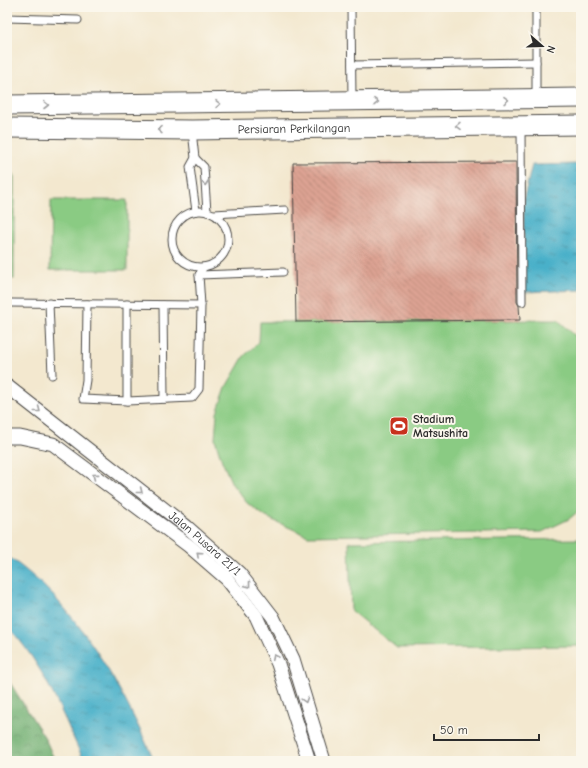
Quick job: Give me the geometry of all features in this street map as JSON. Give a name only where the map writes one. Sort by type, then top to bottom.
[{"type":"main road","points":[[7,106],[536,100],[581,98]]},
{"type":"main road","points":[[192,104],[192,130]]},
{"type":"main road","name":"Persiaran Perkilangan","points":[[7,128],[192,130],[581,125]]},
{"type":"street","name":"Jalan Pusara 21/1","points":[[7,386],[187,527],[239,573],[273,617],[293,659],[324,761]]},
{"type":"street","name":"Jalan Pusara 21/1","points":[[7,437],[20,437],[53,444],[189,546],[227,579],[256,616],[278,664],[308,761]]},
{"type":"lane","points":[[351,7],[352,102]]},
{"type":"lane","points":[[536,7],[536,100]]},
{"type":"lane","points":[[7,18],[78,20]]},
{"type":"lane","points":[[352,65],[536,62]]},
{"type":"lane","points":[[521,125],[522,302]]},
{"type":"lane","points":[[192,130],[195,158],[190,167],[196,211]]},
{"type":"lane","points":[[86,304],[86,380],[83,399],[126,401],[192,398],[199,388],[201,305],[199,275],[203,268],[219,260],[228,245],[226,227],[210,213],[204,167],[195,158]]},
{"type":"lane","points":[[203,268],[186,264],[174,251],[172,234],[180,218],[196,211],[210,213],[285,210]]},
{"type":"lane","points":[[199,275],[283,272]]},
{"type":"lane","points":[[10,303],[201,305]]},
{"type":"lane","points":[[48,303],[52,375]]},
{"type":"lane","points":[[126,401],[127,304]]},
{"type":"lane","points":[[163,304],[164,399]]},
{"type":"green space","points":[[7,174],[14,174],[14,279],[7,279]]},
{"type":"green space","points":[[51,200],[127,200],[127,270],[50,270]]},
{"type":"green space","name":"Stadium Matsushita","points":[[558,320],[581,341],[581,509],[569,519],[542,532],[308,536],[266,517],[247,503],[232,484],[222,461],[215,439],[217,413],[226,387],[244,356],[259,342],[260,322]]},
{"type":"green space","points":[[581,539],[581,646],[397,648],[351,611],[349,542]]},
{"type":"green space","points":[[7,678],[45,738],[55,761],[7,761]]},
{"type":"water","points":[[581,164],[581,290],[523,292],[524,197],[532,165]]},
{"type":"water","points":[[7,556],[32,575],[75,621],[112,676],[128,704],[154,761],[84,761],[42,673],[32,657],[7,626]]},
{"type":"building","points":[[516,162],[517,302],[519,306],[520,320],[296,322],[293,163]]},
{"type":"place","name":"Stadium Matsushita","points":[[399,426]]}]
